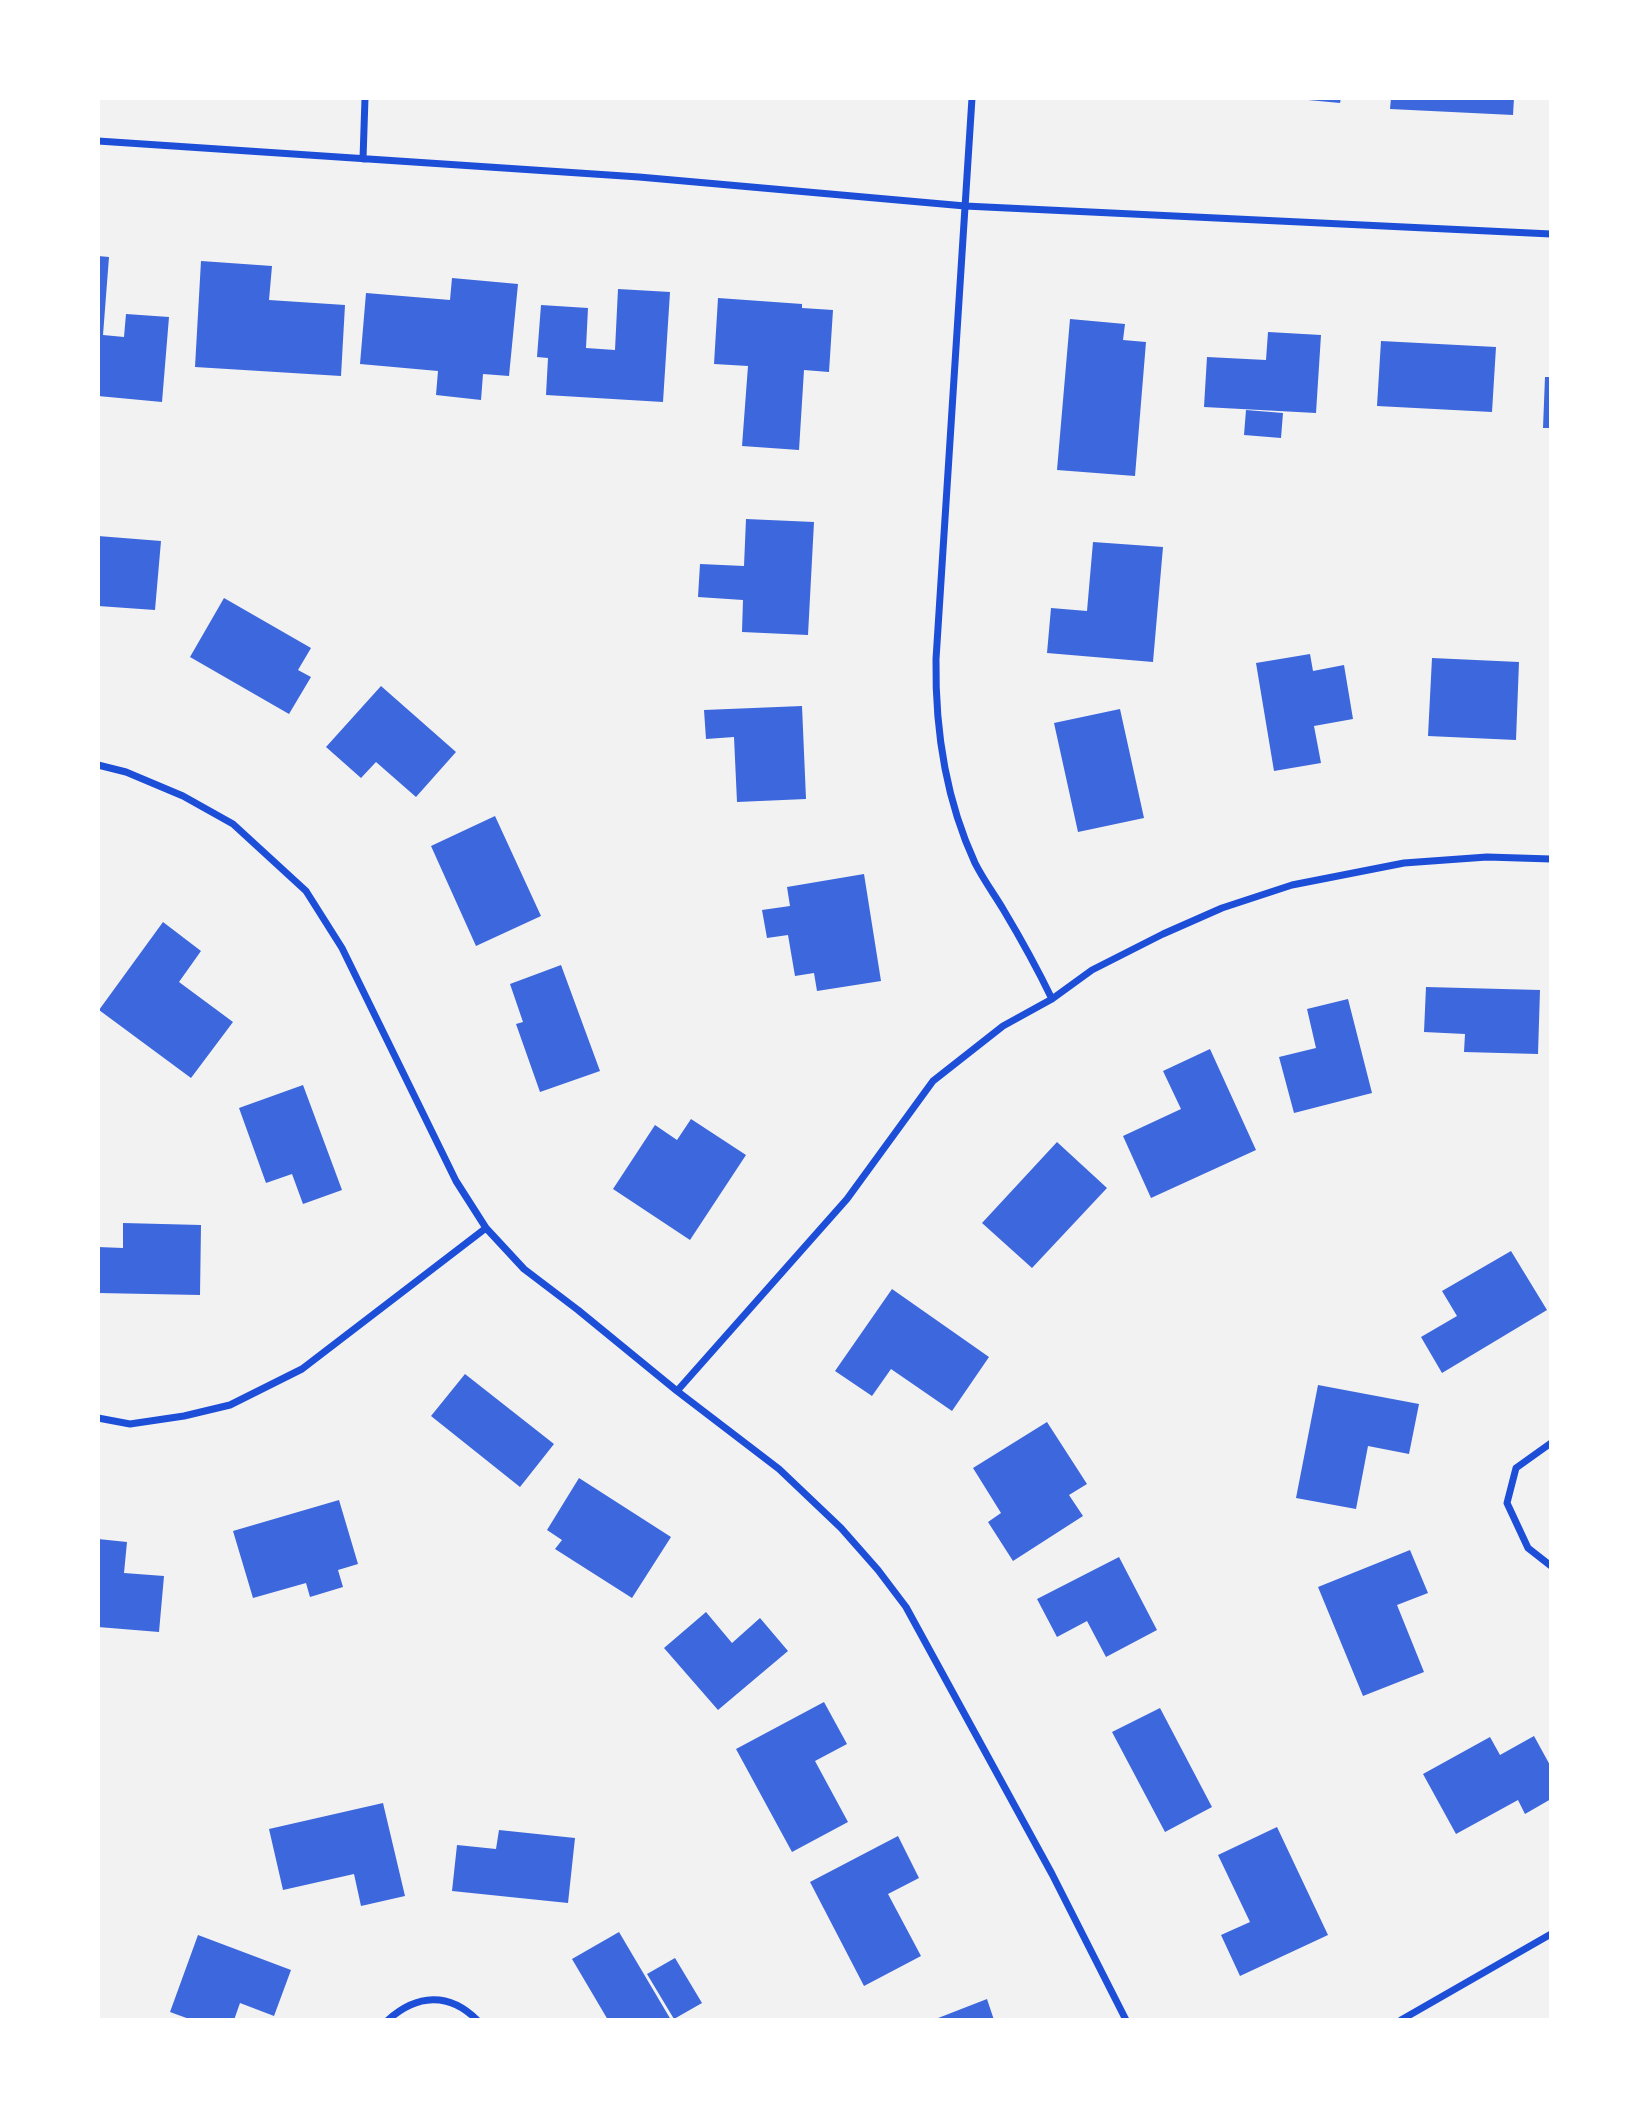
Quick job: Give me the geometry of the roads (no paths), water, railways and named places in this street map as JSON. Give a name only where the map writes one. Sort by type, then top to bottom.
[{"type":"street","points":[[363,159],[365,98]]},
{"type":"street","points":[[972,98],[936,659],[939,738],[952,796],[976,864],[1034,960],[1052,999]]},
{"type":"street","points":[[98,141],[639,177],[965,206],[1551,234]]},
{"type":"street","points":[[98,765],[126,772],[183,796],[233,824],[306,891],[352,967],[456,1181],[486,1228],[524,1269],[779,1469],[841,1528],[878,1570],[906,1607],[1052,1874],[1126,2020]]},
{"type":"street","points":[[677,1391],[847,1199],[933,1081],[1003,1026],[1052,999],[1092,970],[1222,908],[1292,885],[1404,863],[1487,857],[1551,859]]},
{"type":"street","points":[[98,1418],[130,1424],[184,1416],[230,1405],[302,1369],[486,1228]]},
{"type":"street","points":[[1551,1443],[1516,1468],[1507,1503],[1528,1548],[1551,1566]]},
{"type":"street","points":[[1401,2020],[1551,1934]]},
{"type":"street","points":[[388,2020],[409,2005],[433,1999],[451,2002],[467,2010],[477,2020]]}]
